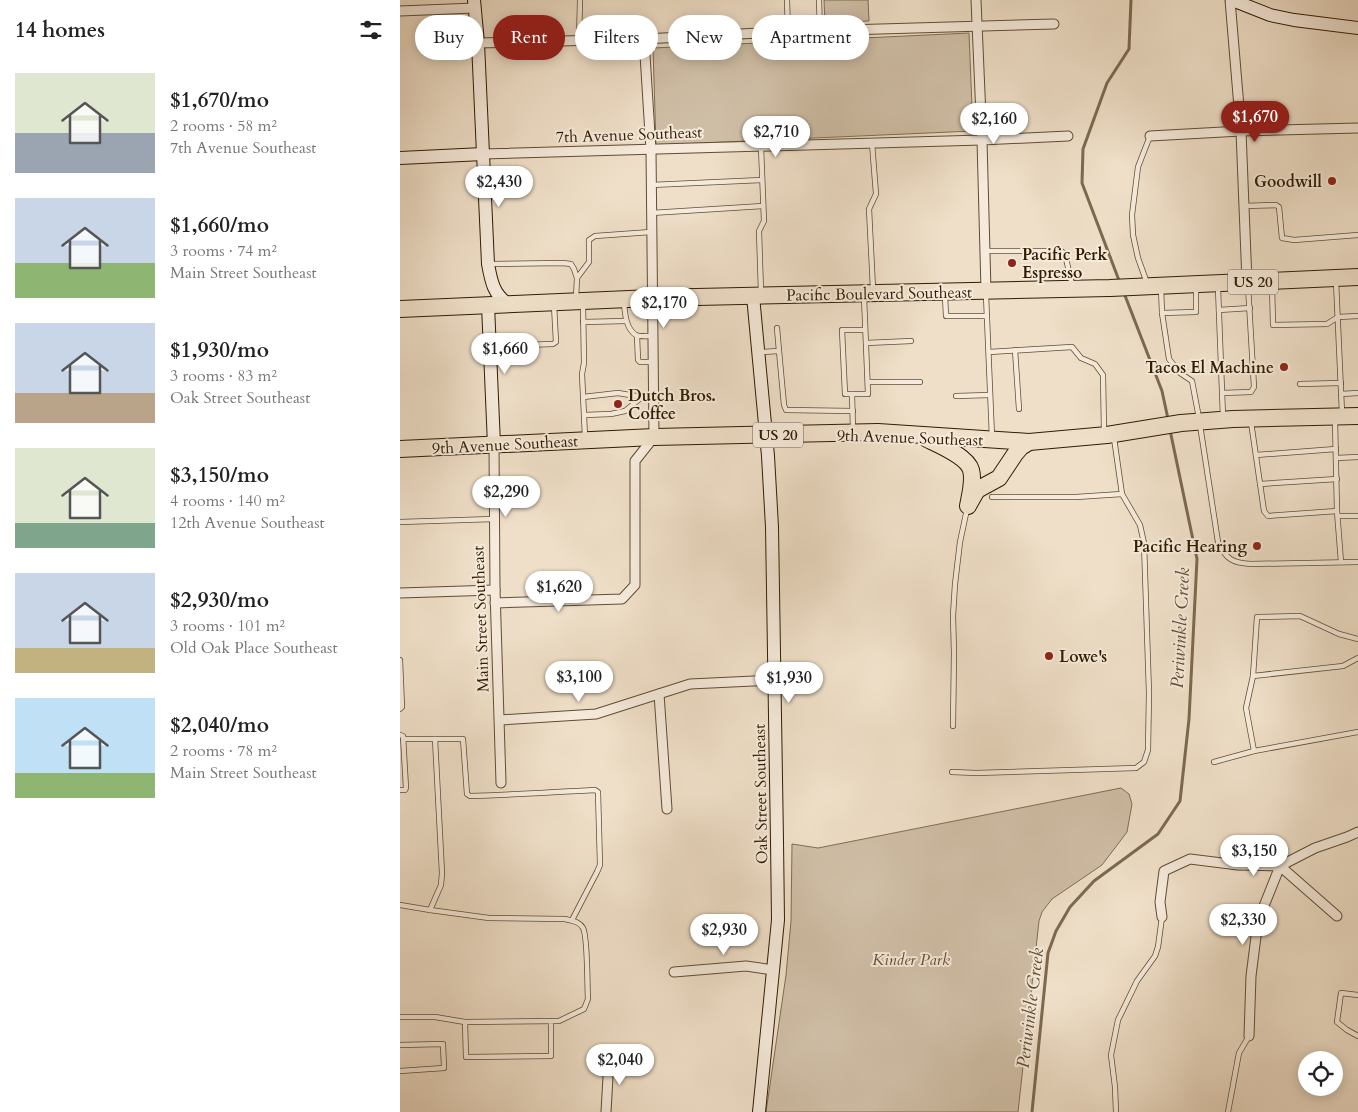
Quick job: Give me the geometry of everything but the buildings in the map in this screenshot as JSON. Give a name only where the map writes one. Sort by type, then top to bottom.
[{"type":"highway","name":"Pacific Boulevard Southeast","points":[[400,309],[652,298],[1154,287],[1358,277]]},
{"type":"highway","name":"9th Avenue Southeast","points":[[400,449],[654,437],[878,432],[1029,442],[1108,434],[1181,423],[1250,418],[1345,416]]},
{"type":"highway","points":[[920,435],[968,463],[972,480],[968,506]]},
{"type":"highway","points":[[968,506],[977,490],[999,478],[1015,454],[1029,442]]},
{"type":"street","points":[[976,0],[986,291]]},
{"type":"street","points":[[1247,282],[1241,131],[1231,0],[1270,15],[1358,28]]},
{"type":"street","points":[[400,11],[474,4]]},
{"type":"street","points":[[869,29],[1054,24]]},
{"type":"street","points":[[658,38],[752,34]]},
{"type":"street","points":[[483,43],[575,40]]},
{"type":"street","points":[[479,60],[488,264],[494,289],[502,300],[508,304]]},
{"type":"street","points":[[495,603],[622,600],[636,585],[635,461],[654,437],[651,150],[645,60]]},
{"type":"street","points":[[1150,136],[1358,128]]},
{"type":"street","name":"7th Avenue Southeast","points":[[400,158],[1068,136]]},
{"type":"street","name":"Oak Street Southeast","points":[[757,296],[758,353],[772,527],[778,920],[759,1112]]},
{"type":"street","name":"Main Street Southeast","points":[[488,305],[494,445],[495,603],[502,783]]},
{"type":"street","points":[[400,593],[495,590]]},
{"type":"street","points":[[500,720],[596,714],[690,684],[774,680]]},
{"type":"street","points":[[659,694],[667,809]]},
{"type":"street","points":[[1162,917],[1160,902],[1164,872],[1190,859],[1280,866],[1315,848],[1358,832]]},
{"type":"street","points":[[1280,866],[1337,916]]},
{"type":"street","points":[[1249,1036],[1251,976],[1258,921],[1280,866]]},
{"type":"street","points":[[674,972],[746,966],[773,970]]},
{"type":"street","points":[[606,1112],[609,1059]]},
{"type":"lane","points":[[580,0],[580,15]]},
{"type":"lane","points":[[787,0],[787,15]]},
{"type":"lane","points":[[819,0],[819,15]]},
{"type":"lane","points":[[1150,136],[1138,167],[1132,215],[1133,235],[1138,258],[1154,287],[1162,313],[1169,359],[1180,373],[1192,381],[1218,542],[1224,554],[1242,564],[1358,562]]},
{"type":"lane","points":[[865,330],[842,330],[845,394],[868,394],[865,330],[868,294],[869,209],[876,194],[872,143]]},
{"type":"lane","points":[[757,296],[759,231],[764,221],[761,147]]},
{"type":"lane","points":[[651,185],[762,180]]},
{"type":"lane","points":[[1244,206],[1276,205],[1279,207],[1282,238],[1294,240],[1358,235]]},
{"type":"lane","points":[[651,213],[763,206]]},
{"type":"lane","points":[[577,278],[589,262],[589,240],[595,236],[652,232]]},
{"type":"lane","points":[[985,251],[1061,251],[1065,254],[1072,289]]},
{"type":"lane","points":[[488,264],[563,263],[571,264],[574,269],[583,322],[584,363],[582,374],[585,441]]},
{"type":"lane","points":[[1336,278],[1340,383],[1345,416],[1336,450],[1341,562]]},
{"type":"lane","points":[[1272,281],[1273,325],[1327,324],[1338,317],[1358,316]]},
{"type":"lane","points":[[1222,393],[1250,392],[1254,388],[1247,282]]},
{"type":"lane","points":[[1218,284],[1223,420]]},
{"type":"lane","points":[[1162,313],[1196,312],[1196,285]]},
{"type":"lane","points":[[986,291],[992,440]]},
{"type":"lane","points":[[945,292],[946,316],[987,316]]},
{"type":"lane","points":[[624,300],[626,321],[637,336],[638,360],[640,362],[653,362]]},
{"type":"lane","points":[[490,346],[553,344],[556,342],[554,302]]},
{"type":"lane","points":[[1219,310],[1250,308]]},
{"type":"lane","points":[[583,322],[626,321]]},
{"type":"lane","points":[[777,328],[786,410],[853,411]]},
{"type":"lane","points":[[637,336],[653,336]]},
{"type":"lane","points":[[866,343],[911,341]]},
{"type":"lane","points":[[952,772],[976,773],[1136,768],[1144,762],[1148,750],[1149,693],[1144,543],[1140,524],[1122,494],[1108,434],[1103,375],[1095,364],[1081,358],[1072,347],[989,352]]},
{"type":"lane","points":[[1015,350],[1020,409]]},
{"type":"lane","points":[[758,353],[779,351]]},
{"type":"lane","points":[[868,382],[920,382]]},
{"type":"lane","points":[[1300,384],[1340,383]]},
{"type":"lane","points":[[583,396],[618,393],[642,397],[654,395]]},
{"type":"lane","points":[[1341,394],[1358,393]]},
{"type":"lane","points":[[852,394],[853,433]]},
{"type":"lane","points":[[956,396],[990,395]]},
{"type":"lane","points":[[584,415],[611,414],[625,411],[642,397]]},
{"type":"lane","points":[[1250,418],[1264,511],[1268,516],[1338,514],[1358,516]]},
{"type":"lane","points":[[1256,455],[1336,450]]},
{"type":"lane","points":[[1336,458],[1358,456]]},
{"type":"lane","points":[[1260,484],[1337,479]]},
{"type":"lane","points":[[992,496],[1076,497],[1122,494]]},
{"type":"lane","points":[[953,726],[954,584],[960,542],[968,506]]},
{"type":"lane","points":[[400,522],[494,519]]},
{"type":"lane","points":[[1254,751],[1246,708],[1253,676],[1257,617],[1300,616],[1339,634],[1358,639]]},
{"type":"lane","points":[[1253,676],[1343,666],[1358,658]]},
{"type":"lane","points":[[400,660],[402,707],[400,709]]},
{"type":"lane","points":[[1214,762],[1254,751],[1358,732]]},
{"type":"lane","points":[[400,734],[403,736],[406,788],[405,790],[400,790]]},
{"type":"lane","points":[[430,910],[441,885],[442,873],[435,739]]},
{"type":"lane","points":[[403,740],[463,739],[467,794],[470,796],[595,790],[598,792],[600,865],[572,920]]},
{"type":"lane","points":[[400,905],[489,918],[565,919],[577,922],[583,928],[586,939],[588,999],[584,1008],[559,1021],[466,1022],[434,1017],[400,1017]]},
{"type":"lane","points":[[1116,1112],[1111,1055],[1118,1020],[1137,981],[1155,956],[1162,917]]},
{"type":"lane","points":[[1357,1036],[1337,1022],[1341,993],[1358,995]]},
{"type":"lane","points":[[466,1022],[466,1057],[551,1056],[551,1021]]},
{"type":"lane","points":[[1228,1112],[1239,1053],[1249,1036]]},
{"type":"lane","points":[[400,1045],[443,1044],[444,1068],[400,1071]]},
{"type":"green space","points":[[824,0],[868,0],[869,15],[825,15]]},
{"type":"green space","points":[[969,33],[973,131],[656,145],[653,60],[658,60],[658,48],[668,47],[668,60],[742,60],[742,44],[752,43],[752,60],[869,60],[869,38]]},
{"type":"green space","name":"Kinder Park","points":[[1121,788],[1129,794],[1132,804],[1127,832],[1102,865],[1052,899],[1042,912],[1039,921],[1018,1112],[766,1112],[786,975],[791,921],[792,844],[818,848]]},
{"type":"waterway","name":"Periwinkle Creek","points":[[1120,283],[1082,183],[1083,149],[1107,83],[1129,49],[1131,0]]},
{"type":"waterway","name":"Periwinkle Creek","points":[[1124,293],[1162,391],[1168,419]]},
{"type":"waterway","name":"Periwinkle Creek","points":[[1032,1112],[1048,953],[1056,931],[1070,907],[1094,881],[1158,834],[1180,801],[1189,719],[1197,559],[1170,430]]},
{"type":"place","name":"Goodwill","points":[[1332,181]]},
{"type":"place","name":"Pacific Perk Espresso","points":[[1012,263]]},
{"type":"place","name":"Tacos El Machine","points":[[1284,367]]},
{"type":"place","name":"Dutch Bros. Coffee","points":[[618,404]]},
{"type":"place","name":"Pacific Hearing","points":[[1257,546]]},
{"type":"place","name":"Lowe's","points":[[1049,656]]}]
